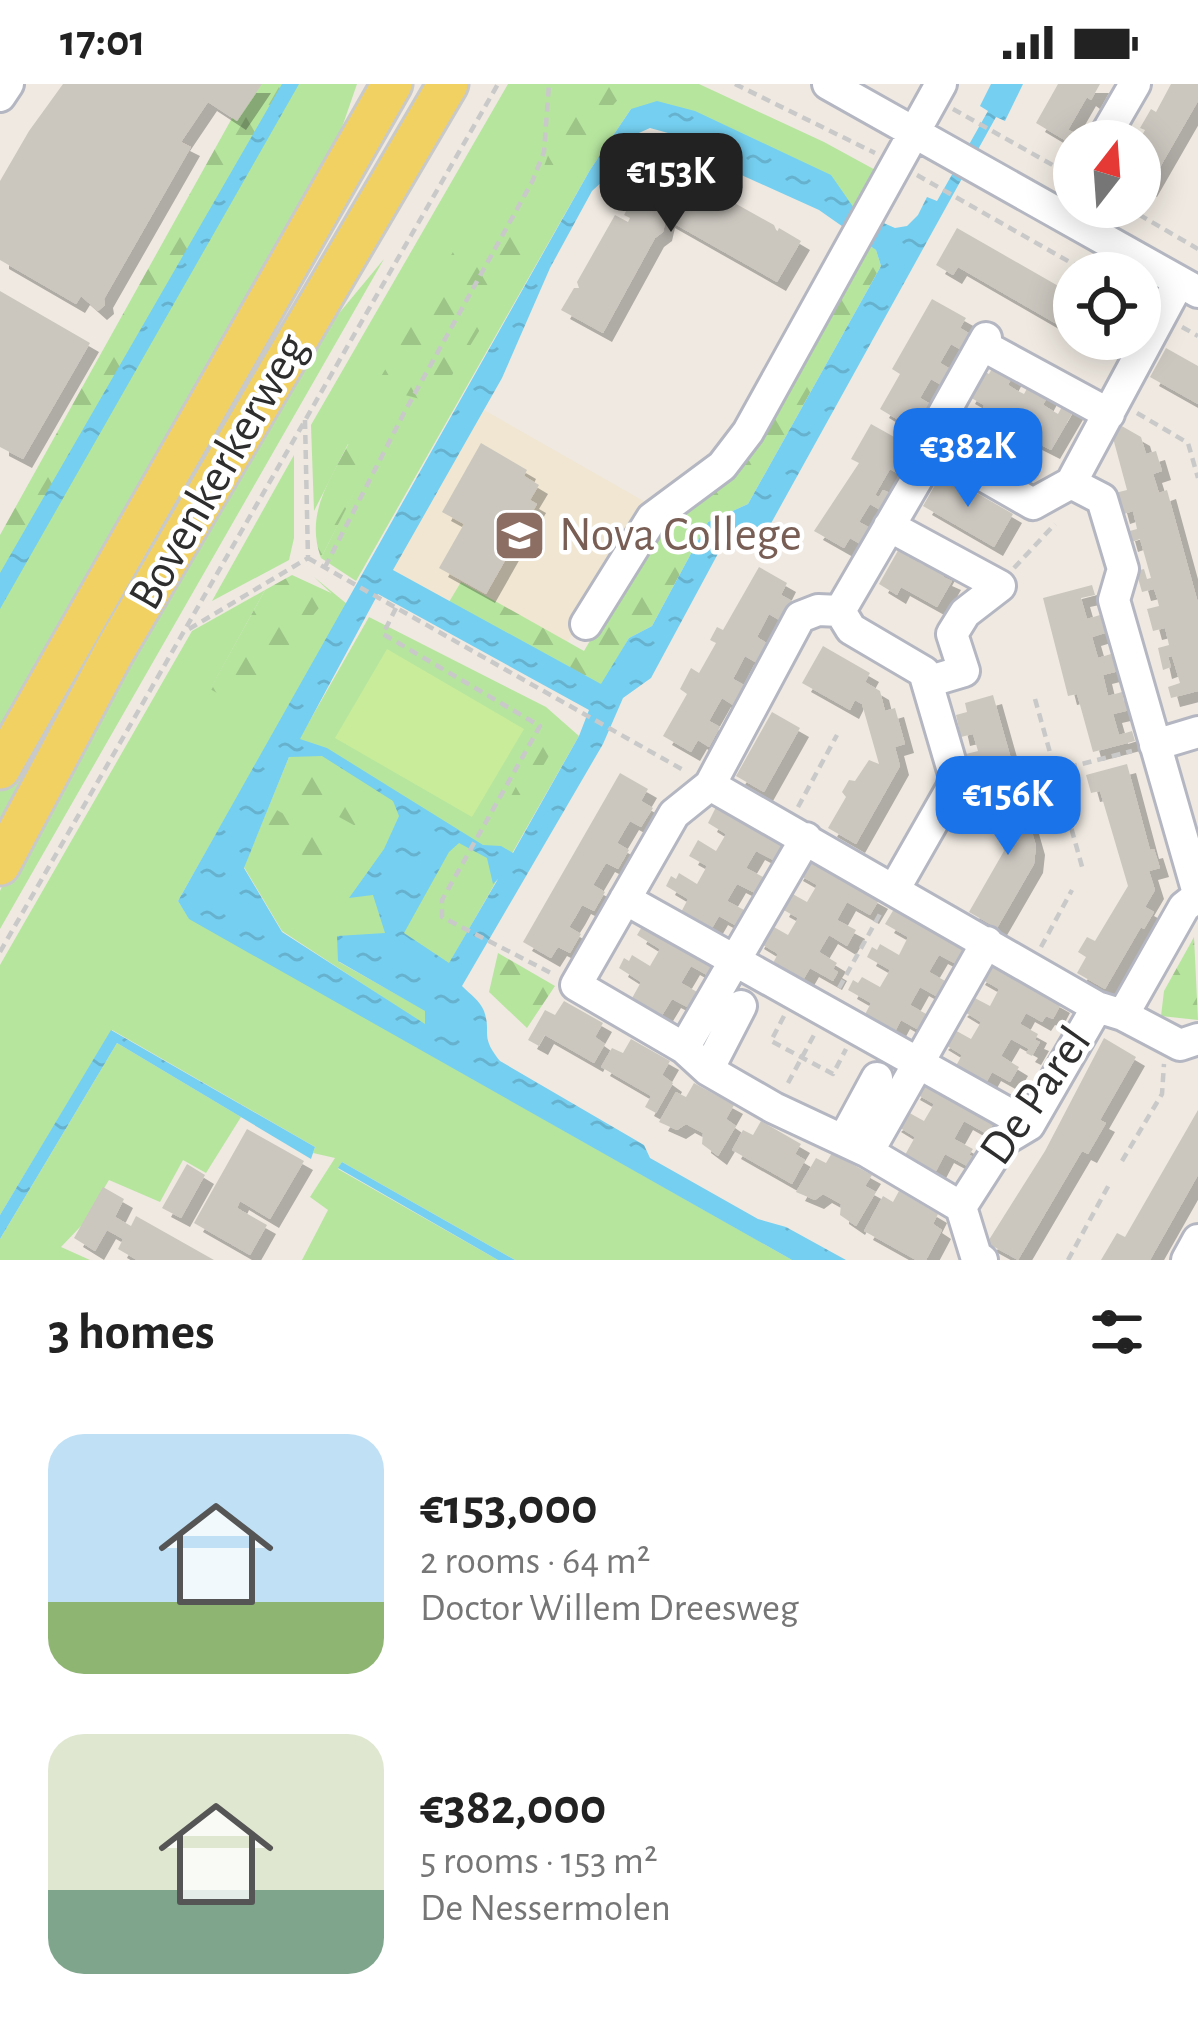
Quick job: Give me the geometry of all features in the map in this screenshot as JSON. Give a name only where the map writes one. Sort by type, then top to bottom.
[{"type":"main road","name":"Bovenkerkerweg","points":[[0,769],[392,84]]},
{"type":"main road","name":"Bovenkerkerweg","points":[[0,865],[114,652],[448,84]]},
{"type":"street","points":[[0,96],[8,84]]},
{"type":"street","points":[[827,84],[989,172],[1053,195]]},
{"type":"street","points":[[586,624],[652,518],[722,466],[748,433],[941,84]]},
{"type":"street","points":[[1114,120],[1135,84]]},
{"type":"street","points":[[935,448],[1033,504],[1071,483],[1189,287],[1106,228]]},
{"type":"street","points":[[840,611],[935,448],[935,428],[984,341],[1113,407]]},
{"type":"street","name":"De Parel","points":[[962,1208],[1004,1140],[1029,1125],[1184,907],[1198,895],[1114,600],[1123,569],[1102,500],[1071,483]]},
{"type":"street","points":[[890,526],[1000,586],[965,613],[952,634],[964,670],[927,682]]},
{"type":"street","points":[[840,611],[818,610],[800,617],[710,784],[674,814],[576,985],[684,1048],[708,1070],[774,1108],[856,1146],[962,1208],[976,1256],[982,1260]]},
{"type":"street","points":[[840,611],[851,629],[924,672],[956,781],[895,889]]},
{"type":"street","points":[[1155,745],[1198,732]]},
{"type":"street","points":[[710,784],[1110,1011]]},
{"type":"street","points":[[684,1048],[797,833]]},
{"type":"street","points":[[625,899],[1029,1125]]},
{"type":"street","points":[[856,1146],[918,1063],[987,942]]},
{"type":"street","points":[[708,1070],[741,1006]]},
{"type":"street","name":"De Parel","points":[[1110,1011],[1186,1041]]},
{"type":"street","points":[[856,1146],[878,1078]]},
{"type":"street","points":[[1187,1260],[1198,1240]]},
{"type":"path","points":[[0,952],[498,84]]},
{"type":"path","points":[[325,567],[532,182],[544,152],[549,84]]},
{"type":"path","points":[[735,84],[897,164]]},
{"type":"path","points":[[969,118],[1053,165]]},
{"type":"path","points":[[934,184],[1053,252]]},
{"type":"path","points":[[1161,227],[1198,249]]},
{"type":"path","points":[[1113,407],[1188,443],[1198,478]]},
{"type":"path","points":[[305,419],[308,558]]},
{"type":"path","points":[[1000,586],[1052,531],[1071,483]]},
{"type":"path","points":[[308,558],[710,784]]},
{"type":"path","points":[[187,631],[308,558]]},
{"type":"path","points":[[396,608],[382,634],[540,726],[442,901],[442,917],[576,985]]},
{"type":"path","points":[[1035,699],[1083,870]]},
{"type":"path","points":[[797,833],[837,735]]},
{"type":"path","points":[[945,800],[1155,745]]},
{"type":"path","points":[[1029,968],[1072,890]]},
{"type":"path","points":[[796,996],[771,1041],[786,1050],[833,1074],[857,1029]]},
{"type":"path","points":[[1122,1161],[1162,1094],[1163,1064],[1186,1041]]},
{"type":"path","points":[[1068,1260],[1112,1181]]},
{"type":"shaded area","name":"Nova College","points":[[484,410],[647,503],[567,643],[461,583],[449,602],[393,570]]},
{"type":"green space","points":[[251,84],[294,84],[0,594],[0,535]]},
{"type":"green space","points":[[294,84],[357,84],[339,136],[0,740],[0,594]]},
{"type":"green space","points":[[508,84],[699,84],[879,172],[856,211],[631,109],[590,170],[356,581],[321,558],[371,458],[348,444],[314,511],[311,425]]},
{"type":"green space","points":[[562,84],[632,84],[588,133],[543,201],[535,190],[549,153]]},
{"type":"green space","points":[[539,233],[435,403],[375,387],[461,238]]},
{"type":"green space","points":[[866,242],[876,250],[881,266],[748,504],[708,522],[652,626],[629,638],[602,685],[449,602],[461,582],[584,651],[654,531],[699,500]]},
{"type":"green space","points":[[384,259],[0,929],[0,891],[15,856],[287,376]]},
{"type":"green space","points":[[296,274],[263,358],[0,825],[0,790]]},
{"type":"green space","points":[[349,443],[372,458],[321,558],[318,513]]},
{"type":"green space","points":[[294,455],[294,538],[289,560],[212,601]]},
{"type":"green space","points":[[292,575],[331,593],[240,706],[210,689],[265,590]]},
{"type":"green space","points":[[314,577],[347,604],[178,901],[189,918],[792,1260],[515,1260],[342,1162],[338,1169],[498,1260],[302,1260],[328,1210],[310,1197],[335,1158],[313,1153],[315,1147],[112,1030],[0,1215],[0,965],[192,631],[265,590],[211,688],[331,593]]},
{"type":"green space","points":[[369,617],[546,707],[579,736],[449,964],[404,934],[339,962],[426,1011],[425,1025],[282,931],[244,867],[289,757]]},
{"type":"green space","points":[[387,649],[524,729],[472,817],[335,738]]},
{"type":"green space","points":[[549,723],[563,732],[510,822],[497,823]]},
{"type":"green space","points":[[300,762],[374,804],[361,829],[286,788]]},
{"type":"green space","points":[[275,809],[350,851],[339,875],[263,833]]},
{"type":"green space","points":[[1194,937],[1198,1020],[1161,1016],[1164,991]]},
{"type":"green space","points":[[498,953],[555,986],[527,1028],[489,992]]},
{"type":"green space","points":[[117,1043],[241,1117],[206,1173],[183,1160],[160,1202],[109,1180],[82,1225],[61,1247],[90,1260],[0,1260],[0,1239]]},
{"type":"water","points":[[282,84],[299,84],[0,609],[0,573]]},
{"type":"water","points":[[991,84],[1023,84],[1005,121],[996,117],[769,527],[721,548],[651,678],[623,698],[603,744],[462,986],[482,1007],[488,1040],[500,1061],[644,1145],[650,1158],[758,1219],[786,1227],[846,1260],[792,1260],[189,919],[178,901],[590,170],[631,109],[657,101],[695,111],[831,175],[856,211],[895,228],[907,226],[927,197],[937,201],[988,111],[980,106]],"holes":[[[650,128],[668,133],[680,153],[677,167],[684,171],[717,164],[819,210],[876,250],[881,266],[748,504],[708,522],[652,626],[629,638],[601,684],[393,570],[502,378],[550,268],[592,191],[605,179],[611,160],[630,137]],[[378,594],[589,710],[513,853],[501,846],[483,845],[327,748],[300,739]],[[322,756],[393,801],[399,816],[384,849],[349,898],[373,895],[385,933],[337,936],[338,961],[425,1011],[425,1024],[282,932],[244,868],[289,757]],[[459,843],[487,858],[493,884],[498,879],[449,963],[404,933],[449,852]]]},
{"type":"water","points":[[111,1030],[315,1147],[311,1159],[117,1043],[0,1239],[0,1215]]},
{"type":"water","points":[[342,1162],[515,1260],[498,1260],[338,1168]]},
{"type":"building","points":[[63,84],[262,84],[237,121],[208,102],[181,142],[191,147],[98,311],[81,296],[76,304],[0,260],[0,181]]},
{"type":"building","points":[[1058,84],[1100,84],[1074,120],[1053,120],[1053,133],[1036,123]]},
{"type":"building","points":[[1171,84],[1198,84],[1198,101],[1161,165],[1161,120],[1145,120],[1151,109],[1156,112]]},
{"type":"building","points":[[644,135],[661,137],[672,149],[672,164],[661,173],[664,184],[679,192],[688,177],[774,225],[777,232],[779,228],[801,241],[777,282],[666,219],[663,232],[655,238],[603,333],[561,310],[574,288],[579,288],[577,282],[615,215],[628,222],[630,218],[624,215],[632,200],[638,203],[648,185],[646,176],[634,174],[627,160],[632,143]]},
{"type":"building","points":[[957,228],[1053,283],[1053,322],[958,267],[953,275],[936,265]]},
{"type":"building","points":[[0,291],[90,343],[23,459],[0,447]]},
{"type":"building","points":[[932,299],[966,318],[960,328],[972,335],[963,351],[951,344],[940,363],[952,370],[943,386],[931,379],[920,398],[932,405],[923,421],[911,414],[905,424],[880,409],[900,374],[892,369]]},
{"type":"building","points":[[1166,348],[1198,366],[1198,404],[1150,377]]},
{"type":"building","points":[[995,363],[1014,374],[1008,385],[1016,390],[1024,394],[1030,383],[1049,394],[1043,405],[1058,414],[1064,403],[1075,409],[1051,450],[982,415],[984,405],[966,395],[980,369],[989,374]]},
{"type":"building","points":[[871,424],[905,443],[899,453],[911,460],[902,476],[890,469],[875,495],[879,497],[883,490],[892,494],[882,511],[870,504],[859,522],[872,529],[862,545],[850,538],[844,548],[814,531],[859,463],[851,459]]},
{"type":"building","points":[[1120,425],[1141,437],[1146,454],[1156,451],[1162,471],[1153,474],[1159,493],[1167,490],[1198,603],[1198,691],[1171,698],[1168,687],[1180,683],[1172,656],[1168,657],[1171,667],[1163,670],[1158,648],[1169,645],[1165,628],[1153,631],[1147,609],[1159,606],[1157,598],[1154,589],[1142,592],[1136,571],[1144,569],[1147,579],[1151,578],[1140,539],[1129,543],[1126,532],[1137,529],[1133,511],[1121,515],[1115,493],[1127,490],[1113,438]]},
{"type":"building","points":[[481,443],[527,470],[524,476],[539,485],[530,500],[537,504],[486,594],[439,568],[464,524],[442,512]]},
{"type":"building","points":[[942,473],[1013,514],[994,547],[923,506]]},
{"type":"building","points":[[904,540],[914,546],[908,557],[924,565],[930,555],[949,566],[943,577],[952,581],[937,607],[901,587],[897,595],[879,584]]},
{"type":"building","points":[[759,567],[787,583],[781,595],[792,601],[781,621],[769,614],[757,637],[768,644],[757,663],[745,656],[733,679],[744,685],[733,705],[722,698],[709,721],[720,727],[709,747],[698,740],[691,752],[663,736],[687,694],[680,689],[691,668],[699,673],[716,643],[710,640],[717,627],[723,630]]},
{"type":"building","points":[[1092,585],[1095,595],[1081,598],[1087,619],[1100,615],[1105,633],[1092,637],[1098,658],[1111,654],[1119,671],[1103,675],[1108,696],[1122,692],[1124,701],[1128,700],[1130,710],[1113,714],[1119,735],[1132,731],[1135,741],[1093,752],[1077,694],[1068,696],[1043,598]]},
{"type":"building","points":[[823,646],[870,673],[865,682],[880,691],[885,711],[895,708],[905,744],[895,747],[900,766],[856,844],[828,828],[846,797],[842,792],[849,780],[855,781],[869,760],[879,764],[862,704],[855,700],[850,710],[802,683]]},
{"type":"building","points":[[993,695],[1015,773],[986,781],[984,772],[972,775],[966,754],[978,751],[973,734],[961,737],[956,715],[967,712],[965,703]]},
{"type":"building","points":[[772,712],[800,728],[764,792],[736,776]]},
{"type":"building","points":[[1127,764],[1150,850],[1154,849],[1160,868],[1149,871],[1155,890],[1145,907],[1154,912],[1105,989],[1077,973],[1086,957],[1078,952],[1087,937],[1095,941],[1128,886],[1100,791],[1091,793],[1086,775]]},
{"type":"building","points":[[620,773],[648,789],[641,801],[653,808],[641,827],[630,821],[617,843],[629,850],[618,869],[606,863],[593,885],[605,892],[594,911],[582,905],[569,927],[581,934],[570,953],[558,947],[551,958],[523,942]]},
{"type":"building","points":[[1030,790],[1035,808],[1026,811],[1036,846],[1034,864],[997,928],[969,912],[1004,851],[990,801]]},
{"type":"building","points":[[716,807],[788,848],[779,863],[756,851],[746,868],[765,878],[761,896],[737,884],[727,901],[746,911],[742,929],[719,916],[708,935],[678,918],[688,899],[666,886],[679,873],[697,884],[707,866],[689,856],[698,840],[716,851],[726,834],[708,823]]},
{"type":"building","points":[[802,857],[879,900],[870,915],[847,902],[837,920],[856,930],[847,946],[829,935],[819,952],[837,963],[833,981],[810,968],[799,987],[769,970],[778,954],[755,940],[765,922],[788,935],[798,918],[780,908],[789,892],[807,902],[817,885],[794,872]]},
{"type":"building","points":[[894,909],[970,952],[962,967],[939,955],[929,972],[947,982],[944,988],[949,991],[943,1000],[920,987],[910,1005],[928,1015],[925,1021],[930,1024],[924,1033],[901,1020],[891,1039],[861,1022],[871,1003],[848,990],[853,980],[858,983],[862,977],[880,987],[890,970],[867,957],[872,947],[877,950],[880,944],[899,955],[908,937],[885,924]]},
{"type":"building","points":[[646,920],[722,964],[714,979],[691,966],[681,983],[699,993],[695,1011],[672,999],[661,1017],[631,1000],[641,982],[619,968],[624,958],[629,961],[632,955],[650,966],[660,949],[637,935]]},
{"type":"building","points":[[985,961],[1061,1004],[1053,1019],[1046,1016],[1042,1022],[1026,1013],[1020,1024],[1038,1034],[1035,1040],[1040,1042],[1032,1056],[1011,1039],[1001,1056],[1019,1067],[1010,1082],[992,1072],[982,1090],[952,1073],[962,1055],[939,1041],[953,1029],[971,1039],[981,1022],[958,1008],[971,996],[990,1006],[999,989],[976,976]]},
{"type":"building","points":[[564,1001],[603,1023],[595,1037],[605,1044],[594,1063],[545,1035],[539,1046],[528,1040],[545,1010],[555,1015]]},
{"type":"building","points":[[1104,1038],[1136,1057],[1100,1120],[1106,1123],[1088,1154],[1082,1151],[1018,1260],[987,1243],[1045,1151]]},
{"type":"building","points":[[631,1039],[670,1061],[662,1075],[673,1083],[656,1113],[645,1107],[651,1096],[601,1067],[612,1048],[623,1053]]},
{"type":"building","points":[[919,1076],[996,1119],[987,1134],[964,1121],[954,1139],[973,1149],[969,1167],[945,1154],[935,1173],[905,1155],[915,1137],[892,1123],[906,1111],[924,1121],[934,1104],[911,1091]]},
{"type":"building","points":[[694,1083],[734,1105],[726,1119],[736,1126],[718,1156],[702,1144],[703,1133],[686,1124],[677,1130],[659,1122],[676,1092],[686,1097]]},
{"type":"building","points":[[1198,1110],[1198,1175],[1150,1260],[1101,1260],[1117,1233],[1125,1237]]},
{"type":"building","points":[[761,1121],[801,1144],[795,1154],[805,1160],[792,1184],[732,1150],[743,1130],[753,1135]]},
{"type":"building","points":[[247,1129],[304,1161],[270,1219],[240,1201],[237,1208],[267,1225],[250,1255],[194,1223]]},
{"type":"building","points":[[832,1153],[872,1175],[865,1186],[876,1192],[856,1226],[840,1215],[841,1204],[823,1194],[815,1200],[796,1192],[816,1158],[826,1163]]},
{"type":"building","points":[[187,1164],[205,1175],[181,1218],[162,1208]]},
{"type":"building","points":[[103,1187],[124,1199],[115,1217],[131,1226],[136,1216],[214,1260],[137,1260],[118,1249],[123,1239],[107,1230],[95,1251],[74,1238]]},
{"type":"building","points":[[899,1191],[938,1214],[933,1224],[942,1230],[926,1260],[916,1260],[864,1231],[883,1196],[893,1202]]},
{"type":"place","name":"Nova College","points":[[520,536]]}]
